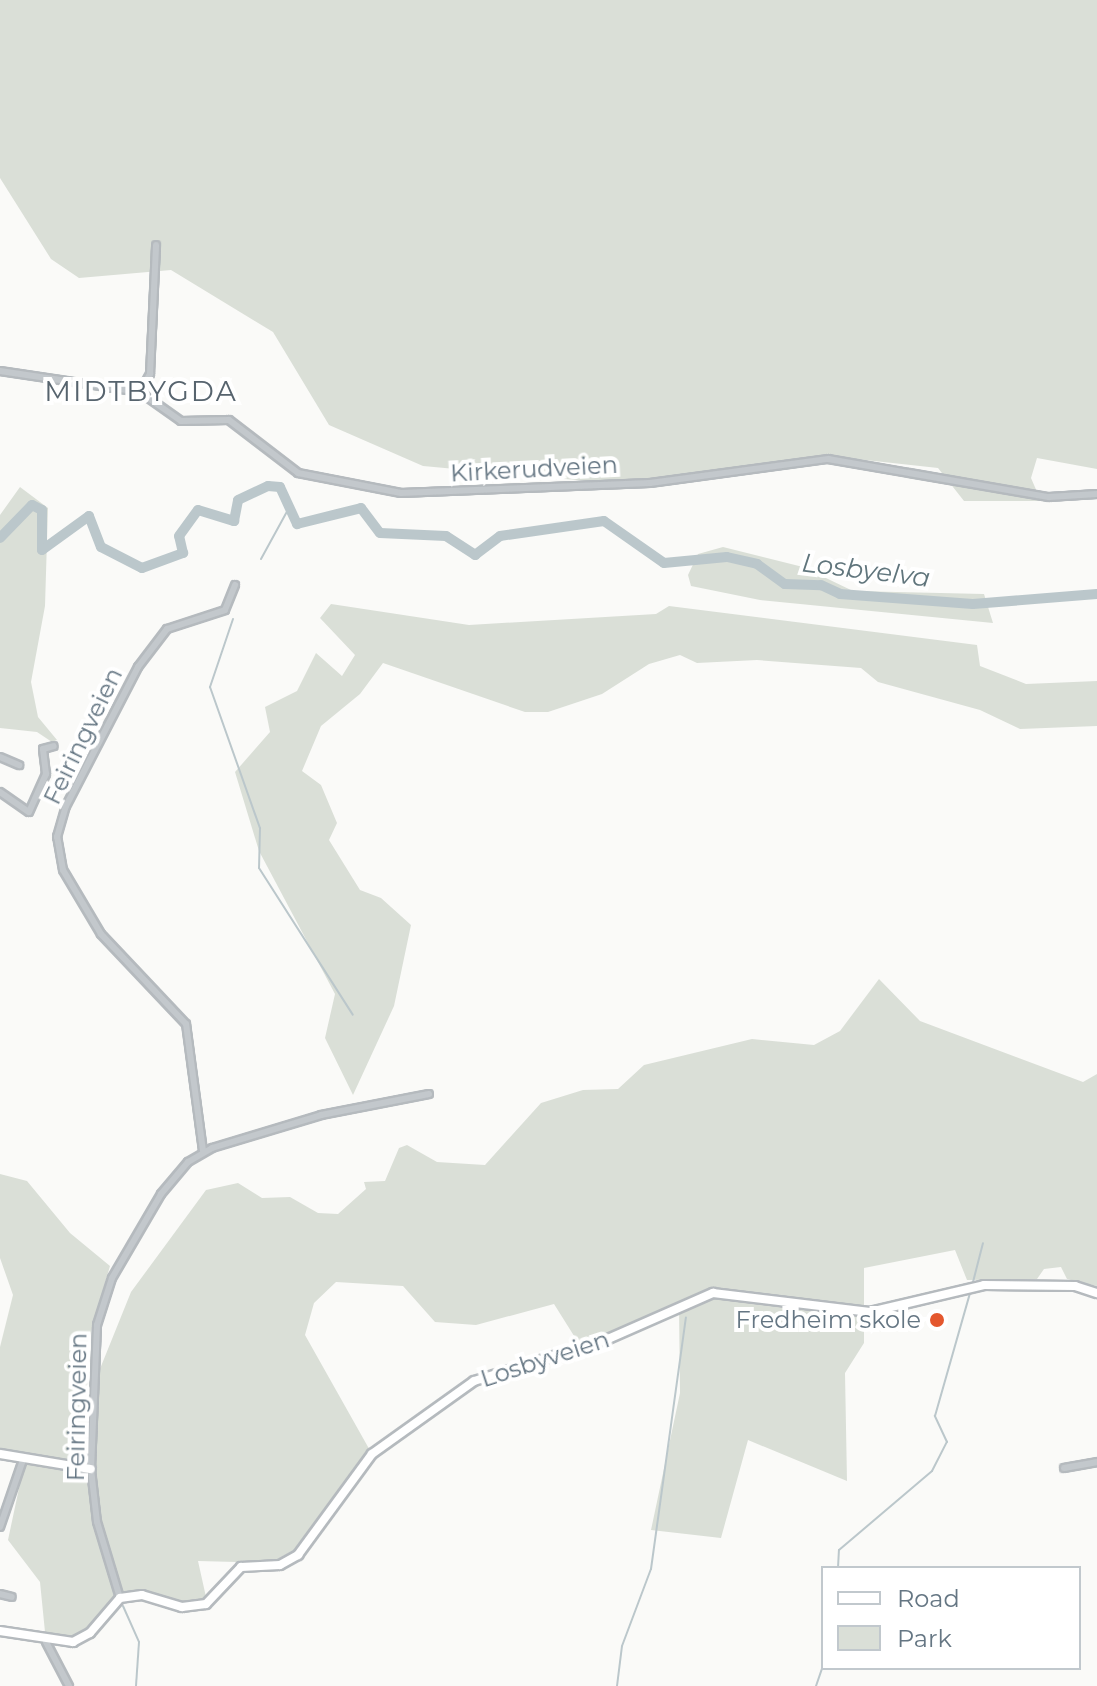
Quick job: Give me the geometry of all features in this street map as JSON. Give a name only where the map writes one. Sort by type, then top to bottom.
[{"type":"main road","name":"Losbyveien","points":[[120,1598],[142,1595],[195,1607],[217,1596],[241,1567],[289,1562],[372,1454],[474,1381],[608,1339],[713,1293],[870,1312],[984,1285],[1065,1285],[1097,1293]]},
{"type":"main road","points":[[0,1454],[52,1467],[91,1469]]},
{"type":"main road","points":[[0,1631],[46,1642],[82,1638],[120,1598]]},
{"type":"street","points":[[140,392],[150,374],[156,245]]},
{"type":"street","name":"Kirkerudveien","points":[[0,371],[140,392],[181,421],[229,420],[298,473],[401,493],[650,483],[828,459],[1049,497],[1097,494]]},
{"type":"street","name":"Feiringveien","points":[[203,1151],[186,1024],[101,934],[63,870],[57,837],[66,806],[138,667],[167,629],[225,610],[235,585]]},
{"type":"street","points":[[0,792],[29,812],[46,774],[43,749],[54,746]]},
{"type":"street","points":[[0,757],[19,765]]},
{"type":"street","name":"Feiringveien","points":[[120,1598],[97,1522],[91,1469],[97,1325],[105,1295],[168,1184],[203,1151],[321,1115],[429,1094]]},
{"type":"street","points":[[0,1527],[23,1460]]},
{"type":"street","points":[[1064,1468],[1097,1462]]},
{"type":"street","points":[[0,1486],[11,1489]]},
{"type":"street","points":[[0,1594],[12,1597]]},
{"type":"street","points":[[46,1642],[69,1686]]},
{"type":"green space","points":[[0,0],[1097,0],[1097,469],[1037,458],[1031,478],[1041,501],[964,501],[938,468],[847,458],[610,483],[423,466],[329,425],[273,332],[171,270],[79,278],[51,259],[0,178]]},
{"type":"green space","points":[[20,487],[48,508],[45,606],[31,682],[38,717],[57,740],[52,742],[37,732],[0,728],[0,515]]},
{"type":"green space","points":[[723,547],[803,567],[853,591],[984,594],[993,623],[760,600],[691,586],[688,575],[698,554]]},
{"type":"green space","points":[[331,604],[469,625],[656,614],[669,606],[977,645],[980,666],[1026,684],[1097,681],[1097,726],[1020,729],[980,710],[878,682],[861,668],[757,660],[697,663],[680,655],[649,664],[602,694],[548,712],[525,712],[383,663],[360,694],[321,726],[302,771],[321,785],[337,823],[329,840],[360,890],[381,898],[411,925],[394,1006],[353,1095],[325,1038],[335,994],[259,851],[235,772],[270,732],[265,707],[297,691],[316,653],[342,676],[355,655],[320,618]]},
{"type":"green space","points":[[879,979],[920,1021],[1083,1082],[1097,1074],[1097,1286],[1067,1279],[1061,1267],[1044,1269],[1037,1279],[967,1280],[955,1250],[864,1268],[864,1343],[845,1373],[847,1481],[748,1440],[721,1538],[651,1530],[680,1393],[679,1308],[581,1347],[554,1304],[476,1325],[435,1322],[403,1286],[336,1282],[314,1303],[305,1335],[372,1454],[299,1547],[271,1563],[198,1561],[206,1597],[192,1611],[149,1595],[122,1594],[90,1635],[46,1642],[40,1582],[8,1540],[25,1460],[0,1454],[0,1347],[13,1295],[0,1258],[0,1174],[27,1181],[70,1233],[110,1266],[88,1342],[87,1401],[131,1292],[206,1190],[238,1183],[262,1198],[290,1197],[318,1213],[338,1214],[366,1189],[364,1182],[385,1181],[399,1148],[407,1145],[437,1162],[485,1165],[541,1103],[583,1090],[618,1089],[644,1065],[752,1039],[814,1045],[840,1031]]},
{"type":"waterway","name":"Losbyelva","points":[[0,538],[32,505],[42,510],[42,550],[89,516],[101,547],[142,568],[183,553],[179,536],[198,510],[234,521],[238,500],[268,486],[280,487],[297,524],[361,508],[380,533],[446,536],[475,555],[500,536],[604,521],[664,563],[727,557],[757,564],[785,584],[821,585],[840,594],[973,604],[1097,594]]},
{"type":"waterway","points":[[261,559],[290,506]]},
{"type":"waterway","points":[[233,619],[210,687],[260,828],[259,868],[353,1015]]},
{"type":"waterway","points":[[973,1282],[983,1243]]},
{"type":"waterway","points":[[838,1566],[839,1550],[932,1471],[947,1442],[935,1416],[970,1293]]},
{"type":"waterway","points":[[617,1686],[622,1646],[651,1569],[686,1317]]},
{"type":"waterway","points":[[123,1606],[139,1642],[136,1686]]},
{"type":"waterway","points":[[816,1686],[822,1670]]},
{"type":"place","name":"Fredheim skole","points":[[937,1320]]},
{"type":"district","name":"MIDTBYGDA","points":[[141,391]]}]
